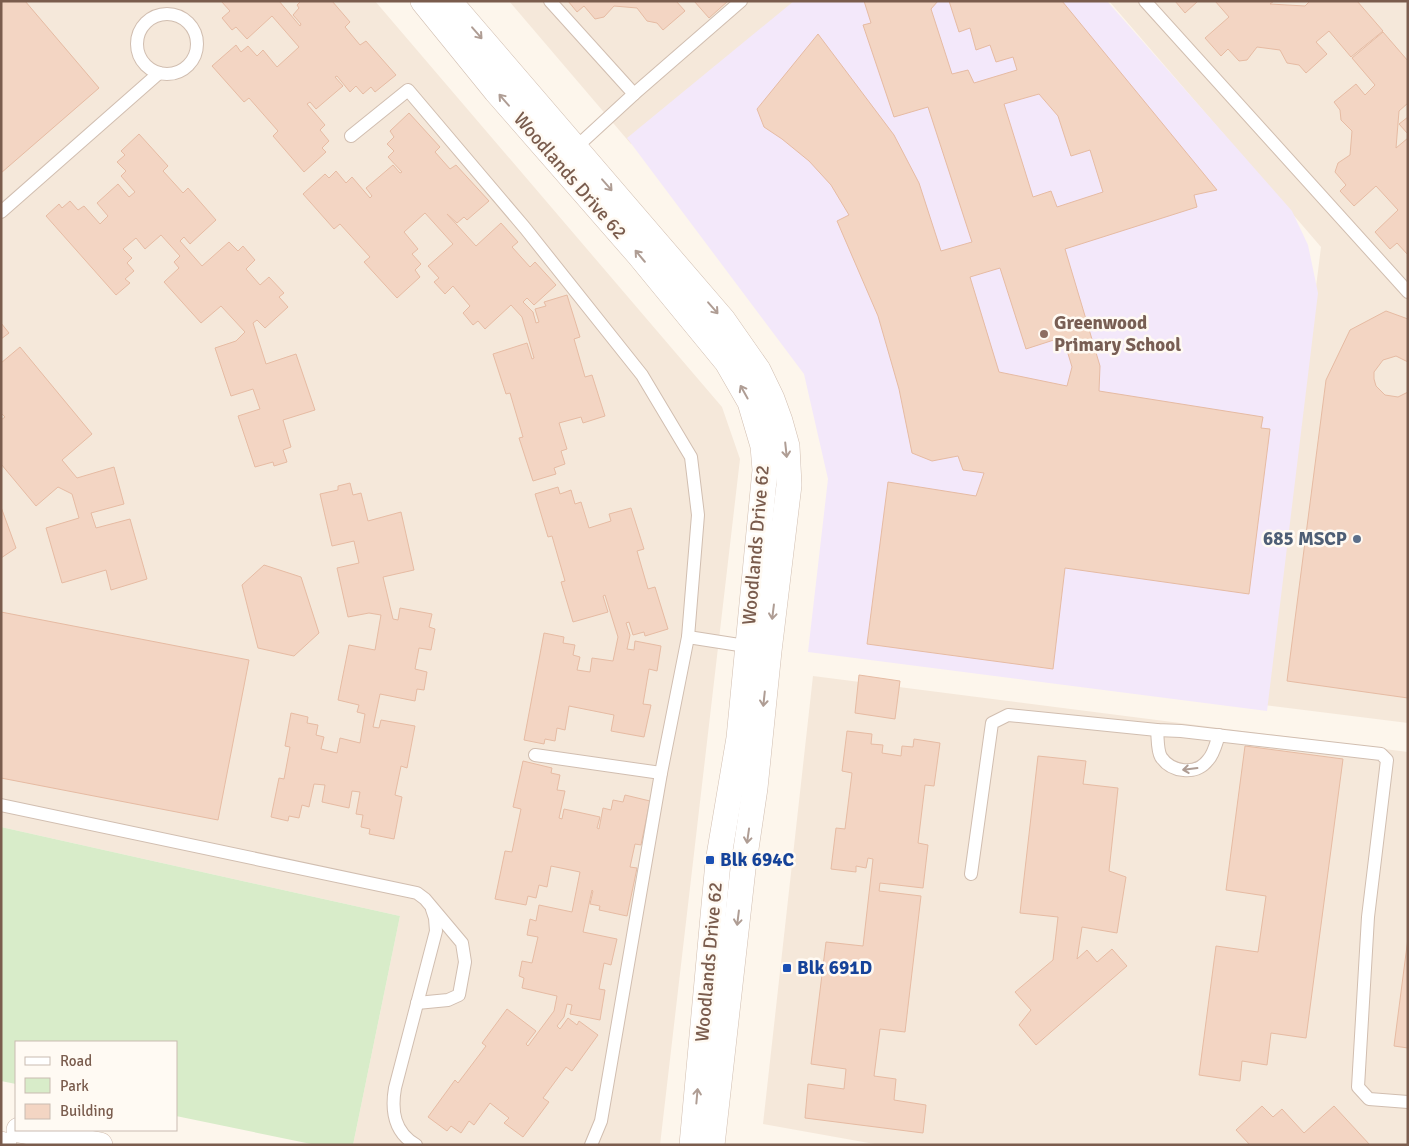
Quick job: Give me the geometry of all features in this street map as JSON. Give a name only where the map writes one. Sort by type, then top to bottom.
[{"type":"street","name":"Woodlands Drive 62","points":[[423,1],[496,91],[567,155],[723,320],[758,370],[772,398],[787,446],[789,485],[739,738],[718,862],[692,1145]]},
{"type":"street","name":"Woodlands Drive 62","points":[[449,1],[506,65],[567,155]]},
{"type":"street","name":"Woodlands Drive 62","points":[[712,1145],[742,879],[755,788],[758,649]]},
{"type":"street","points":[[1,1126],[15,1130]]},
{"type":"street","points":[[23,1131],[100,1145]]},
{"type":"lane","points":[[550,1],[634,94]]},
{"type":"lane","points":[[567,155],[741,1]]},
{"type":"lane","points":[[1145,1],[1408,292]]},
{"type":"lane","points":[[1,212],[159,72],[174,74],[192,62],[198,43],[195,32],[186,20],[172,14],[154,17],[146,22],[140,30],[137,39],[140,58],[154,72],[159,72]]},
{"type":"lane","points":[[352,136],[408,90],[525,228],[642,375],[691,457],[698,516],[688,637],[661,773],[601,1121],[591,1145]]},
{"type":"lane","points":[[688,637],[758,649]]},
{"type":"lane","points":[[971,874],[992,722],[1008,715],[1182,731],[1381,754],[1387,760],[1368,917],[1358,1087],[1369,1099],[1408,1102]]},
{"type":"lane","points":[[1157,730],[1160,755],[1168,764],[1179,770],[1186,771],[1198,769],[1209,760],[1220,735]]},
{"type":"lane","points":[[535,755],[661,773]]},
{"type":"lane","points":[[1,805],[417,893],[425,899],[462,943],[465,962],[459,994],[448,1000],[417,1003]]},
{"type":"lane","points":[[416,1145],[406,1138],[396,1124],[392,1104],[436,932],[432,909]]},
{"type":"shaded area","points":[[1,1],[375,1],[722,407],[740,459],[660,1145],[353,1145],[400,916],[1,827]]},
{"type":"shaded area","points":[[509,1],[796,1],[631,144]]},
{"type":"shaded area","name":"Greenwood Primary School","points":[[794,1],[1107,1],[1292,211],[1308,245],[1318,293],[1267,711],[808,652],[828,479],[804,374],[627,138]]},
{"type":"shaded area","points":[[1109,1],[1408,1],[1408,723],[1264,705],[1321,247]]},
{"type":"shaded area","points":[[813,676],[1408,752],[1408,1145],[880,1145],[763,1124]]},
{"type":"green space","points":[[1,827],[400,916],[353,1145],[316,1145],[178,1116],[178,1041],[15,1041],[15,1084],[1,1081]]},
{"type":"building","points":[[1,1],[25,1],[99,88],[1,173]]},
{"type":"building","points":[[221,1],[279,1],[300,26],[301,24],[293,15],[299,8],[297,5],[301,1],[332,1],[350,22],[345,27],[360,45],[366,41],[396,75],[375,92],[371,87],[363,94],[356,86],[350,92],[337,76],[335,77],[343,86],[316,109],[310,102],[307,104],[325,125],[320,130],[329,141],[322,148],[326,152],[304,172],[273,136],[278,131],[249,98],[244,102],[212,66],[236,45],[241,52],[248,46],[257,56],[263,50],[277,67],[299,47],[272,16],[247,39],[236,27],[232,30],[222,18],[230,11]]},
{"type":"building","points":[[568,1],[676,1],[685,11],[663,30],[657,23],[647,21],[637,8],[614,6],[604,17],[595,19],[584,6],[577,12]]},
{"type":"building","points":[[694,1],[728,1],[709,18]]},
{"type":"building","points":[[864,1],[938,1],[931,9],[952,74],[968,70],[974,83],[1017,70],[1013,57],[996,62],[990,45],[976,50],[970,28],[959,32],[949,1],[1062,1],[1217,190],[1194,195],[1197,207],[1065,249],[1100,366],[1099,391],[1263,417],[1261,428],[1270,429],[1249,594],[1065,568],[1053,669],[867,644],[888,482],[976,496],[984,473],[963,470],[958,456],[932,461],[912,453],[899,389],[878,316],[837,221],[849,215],[831,185],[809,161],[764,127],[757,109],[818,34],[894,135],[919,183],[941,251],[972,242],[928,107],[894,117],[863,25],[871,23]],"holes":[[[1039,94],[1058,116],[1071,156],[1090,150],[1103,192],[1057,207],[1051,191],[1033,197],[1004,104]],[[1000,268],[1026,349],[1063,337],[1072,367],[1067,386],[999,372],[970,277]]]},
{"type":"building","points":[[1175,1],[1198,1],[1185,13]]},
{"type":"building","points":[[1215,1],[1274,1],[1270,4],[1305,6],[1310,1],[1357,1],[1383,31],[1351,57],[1329,31],[1316,42],[1327,54],[1306,73],[1299,65],[1287,63],[1280,50],[1257,47],[1247,60],[1239,61],[1228,49],[1221,56],[1205,38],[1229,17]]},
{"type":"building","points":[[1383,32],[1408,61],[1408,103],[1399,111],[1396,148],[1408,138],[1408,255],[1397,243],[1390,249],[1375,232],[1398,210],[1376,186],[1354,206],[1340,191],[1346,185],[1335,172],[1338,163],[1350,155],[1352,131],[1341,120],[1340,110],[1334,102],[1356,84],[1365,95],[1375,85],[1352,58]]},
{"type":"building","points":[[409,113],[440,147],[435,152],[450,169],[456,165],[489,201],[467,220],[464,217],[457,223],[447,214],[476,246],[501,223],[518,242],[512,247],[530,267],[535,262],[556,285],[534,305],[527,298],[523,302],[533,312],[536,323],[539,322],[535,309],[546,306],[544,302],[567,295],[580,337],[574,339],[585,377],[592,375],[605,416],[583,423],[581,417],[559,423],[567,449],[561,451],[565,464],[554,468],[556,474],[533,481],[519,438],[523,437],[510,393],[506,394],[493,354],[527,343],[532,359],[534,358],[522,317],[511,305],[485,329],[478,321],[473,325],[463,313],[470,306],[453,286],[445,294],[434,282],[439,278],[428,266],[453,244],[425,213],[404,232],[418,249],[412,254],[421,264],[415,270],[420,277],[397,298],[364,262],[370,257],[340,224],[334,229],[303,194],[325,174],[329,178],[336,171],[346,183],[352,177],[370,198],[372,196],[366,188],[393,165],[400,173],[402,172],[388,157],[394,151],[387,144],[394,137],[390,131]]},
{"type":"building","points":[[1408,117],[1408,134],[1399,124]]},
{"type":"building","points":[[139,134],[168,166],[163,171],[183,193],[188,188],[216,220],[190,244],[184,237],[180,241],[202,266],[229,242],[238,251],[243,246],[255,260],[246,269],[260,285],[269,277],[284,293],[279,297],[288,307],[265,328],[257,320],[253,323],[266,364],[296,354],[315,410],[283,420],[291,447],[283,450],[287,462],[274,466],[273,462],[255,467],[238,416],[260,409],[253,389],[231,396],[215,348],[236,341],[245,332],[221,306],[201,323],[164,282],[179,268],[174,262],[180,256],[161,235],[145,249],[136,238],[123,249],[132,258],[127,263],[134,271],[125,279],[130,283],[116,295],[46,216],[59,204],[62,208],[70,201],[78,210],[84,206],[100,224],[108,216],[97,203],[118,184],[129,197],[135,192],[121,176],[126,171],[117,162],[125,155],[121,151]]},
{"type":"building","name":"685 MSCP","points":[[1386,311],[1408,319],[1408,362],[1396,356],[1383,360],[1374,372],[1374,379],[1376,386],[1385,395],[1398,397],[1408,392],[1408,698],[1287,681],[1326,380],[1350,330]]},
{"type":"building","points":[[1,323],[9,333],[1,339]]},
{"type":"building","points":[[20,347],[92,434],[62,460],[77,478],[114,467],[124,504],[91,513],[96,528],[130,519],[147,579],[111,590],[106,570],[62,583],[46,528],[79,518],[72,494],[58,487],[36,506],[1,464],[1,420],[5,417],[1,413],[1,363]]},
{"type":"building","points":[[350,483],[353,495],[361,493],[368,521],[401,512],[414,570],[383,577],[393,619],[398,620],[400,608],[432,614],[429,627],[435,629],[431,650],[419,648],[415,669],[427,672],[424,690],[417,689],[415,701],[380,694],[373,727],[379,728],[381,720],[415,726],[407,768],[401,766],[395,795],[402,797],[394,839],[369,834],[370,829],[361,827],[363,815],[356,814],[360,792],[352,791],[349,808],[322,802],[325,785],[314,784],[309,807],[302,805],[299,818],[289,816],[288,821],[271,817],[279,778],[284,779],[290,747],[285,746],[291,713],[308,717],[307,723],[318,725],[316,735],[324,737],[321,749],[337,753],[340,738],[360,743],[365,714],[357,712],[359,705],[338,700],[349,645],[375,650],[381,615],[369,613],[348,617],[337,568],[359,563],[354,541],[332,546],[320,494],[338,490],[338,486]]},
{"type":"building","points":[[558,487],[560,494],[571,490],[575,504],[581,502],[589,528],[611,521],[609,514],[631,508],[644,549],[637,551],[648,589],[655,587],[668,629],[645,636],[644,632],[633,635],[629,622],[626,623],[630,635],[627,649],[634,650],[635,641],[661,646],[657,671],[649,669],[643,704],[651,705],[644,737],[611,731],[614,715],[569,706],[565,730],[557,728],[555,741],[545,739],[544,744],[524,740],[544,633],[564,637],[563,643],[575,645],[573,655],[580,657],[577,670],[590,672],[592,658],[613,661],[618,637],[605,595],[603,596],[608,612],[573,622],[561,582],[565,581],[552,536],[548,537],[535,494]]},
{"type":"building","points":[[1,507],[16,548],[1,558]]},
{"type":"building","points":[[264,565],[301,577],[319,633],[294,656],[258,648],[242,585]]},
{"type":"building","points":[[1,612],[249,660],[218,820],[1,778]]},
{"type":"building","points":[[859,675],[900,681],[895,719],[855,713]]},
{"type":"building","points":[[847,731],[872,734],[871,744],[883,745],[882,753],[901,756],[902,746],[913,747],[914,739],[940,743],[934,786],[925,785],[918,843],[928,845],[923,888],[880,883],[879,891],[921,896],[905,1032],[880,1029],[874,1076],[896,1079],[894,1100],[926,1105],[923,1133],[805,1118],[808,1084],[844,1089],[846,1069],[811,1064],[826,942],[863,946],[873,859],[868,858],[866,868],[856,866],[856,872],[831,869],[836,828],[845,829],[852,773],[842,771]]},
{"type":"building","points":[[1245,746],[1343,759],[1306,1038],[1271,1033],[1267,1065],[1242,1061],[1240,1081],[1199,1075],[1216,946],[1258,952],[1266,896],[1226,890]]},
{"type":"building","points":[[1038,756],[1086,761],[1083,784],[1118,788],[1109,871],[1126,877],[1117,933],[1082,927],[1077,959],[1087,950],[1097,962],[1112,949],[1127,966],[1036,1045],[1019,1025],[1031,1010],[1015,992],[1053,960],[1058,917],[1020,913]]},
{"type":"building","points":[[523,761],[552,768],[551,773],[560,775],[557,790],[565,791],[559,818],[562,819],[564,809],[600,817],[597,828],[599,829],[603,808],[611,810],[613,800],[623,802],[625,795],[650,801],[641,845],[635,844],[630,867],[637,868],[627,916],[599,910],[600,906],[590,904],[592,890],[583,932],[617,939],[611,965],[604,963],[599,989],[605,990],[600,1020],[570,1014],[572,1005],[567,1004],[564,1017],[557,1026],[560,1029],[568,1018],[577,1025],[579,1021],[598,1035],[572,1071],[566,1067],[543,1098],[549,1102],[523,1137],[504,1123],[509,1118],[490,1103],[474,1125],[469,1121],[461,1133],[451,1126],[447,1131],[428,1117],[455,1080],[458,1083],[486,1046],[482,1043],[507,1009],[536,1031],[526,1044],[528,1046],[554,1011],[557,996],[522,988],[524,978],[519,976],[522,961],[532,963],[538,937],[527,935],[530,919],[536,921],[539,905],[572,912],[580,872],[551,866],[547,887],[539,885],[536,898],[528,896],[526,905],[495,899],[505,851],[512,852],[521,809],[513,807]]},
{"type":"building","points":[[1408,938],[1408,1048],[1394,1046]]},
{"type":"building","points":[[1262,1106],[1273,1117],[1282,1109],[1304,1133],[1334,1106],[1370,1145],[1250,1145],[1236,1130]]},
{"type":"place","name":"Greenwood Primary School","points":[[1044,334]]},
{"type":"place","name":"685 MSCP","points":[[1357,539]]},
{"type":"place","name":"Blk 694C","points":[[710,860]]},
{"type":"place","name":"Blk 691D","points":[[787,968]]}]
